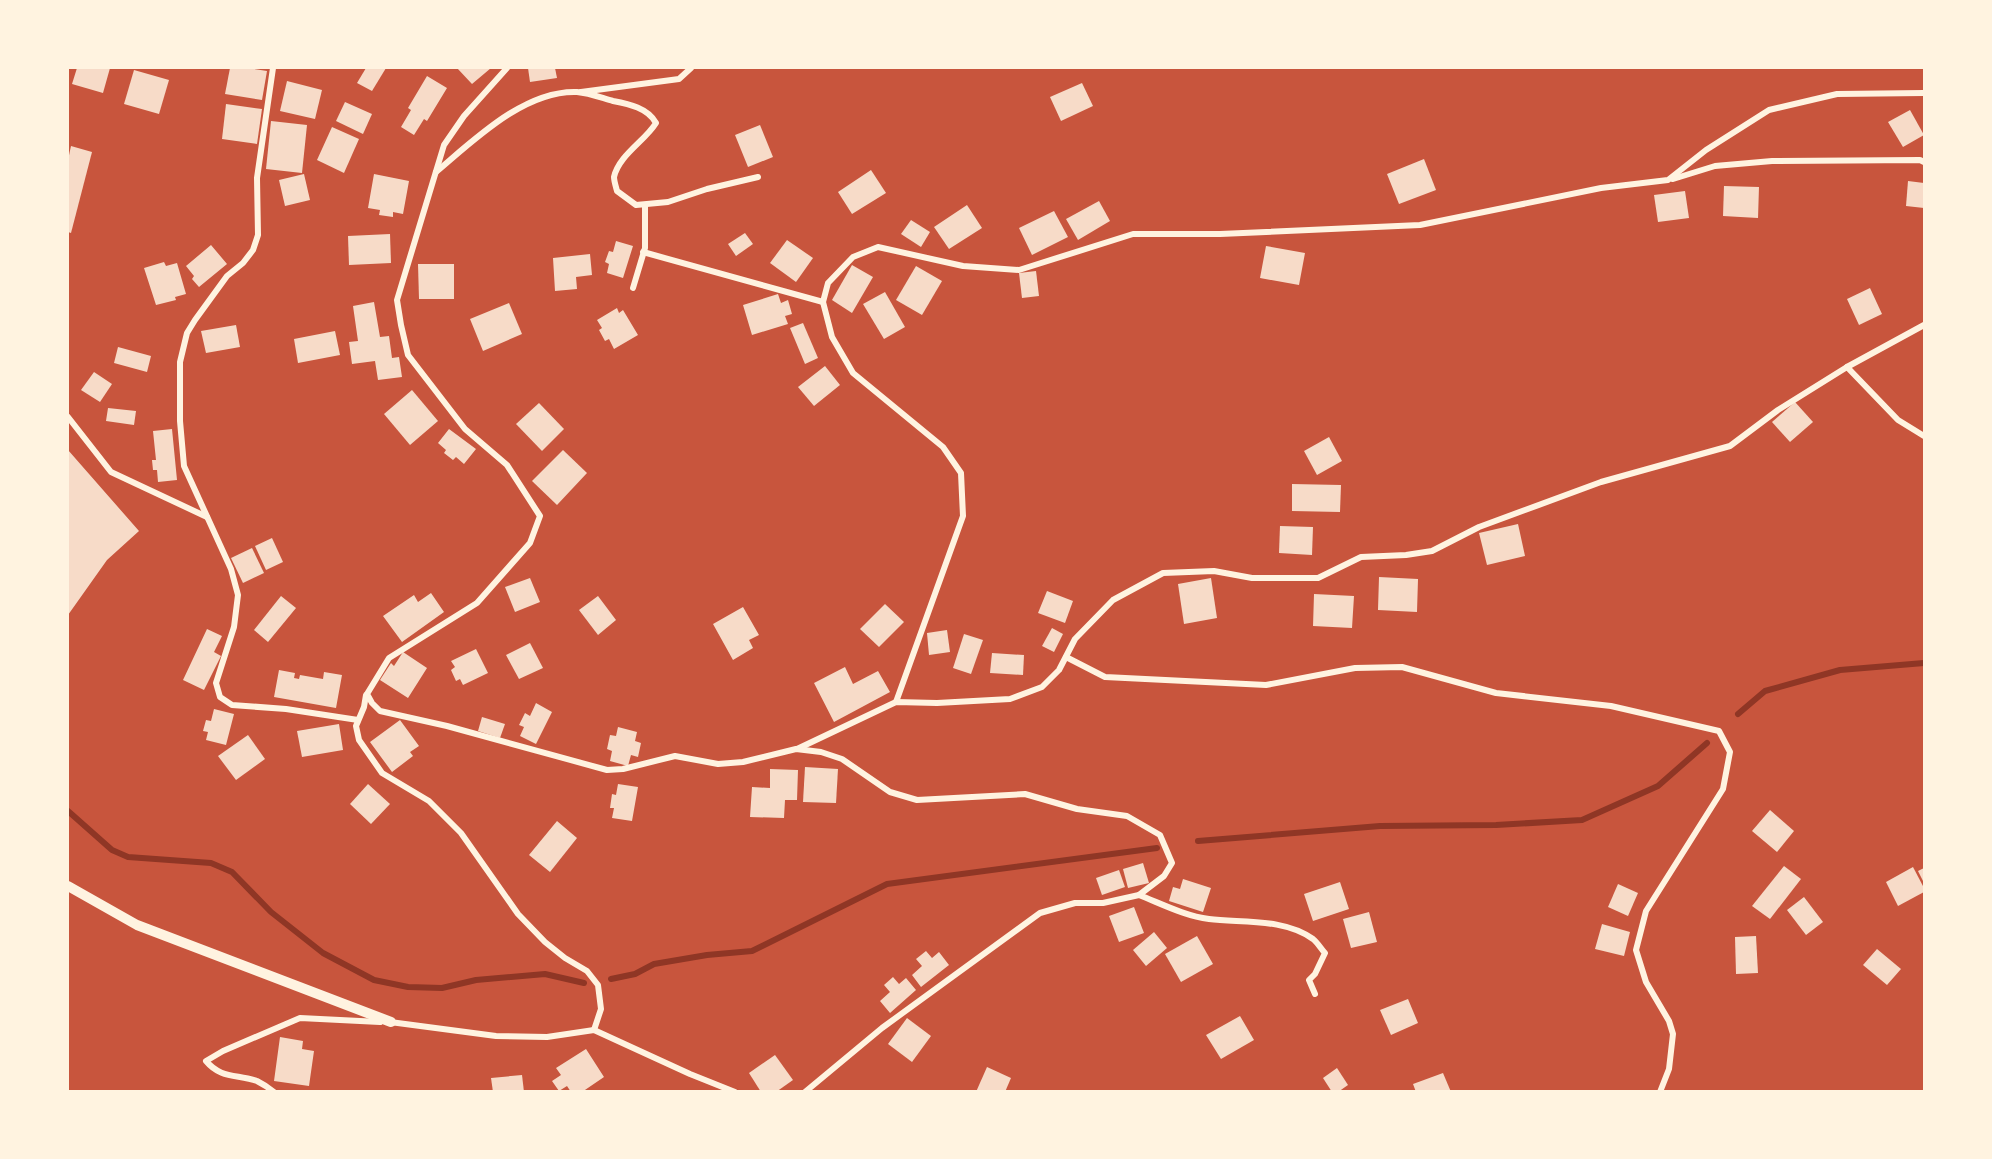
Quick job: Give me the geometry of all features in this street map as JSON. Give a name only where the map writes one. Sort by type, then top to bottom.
[{"type":"street","points":[[273,68],[257,178],[258,235],[253,250],[243,263],[227,276],[187,333],[180,362],[180,422],[184,466],[231,568],[238,595],[234,627],[216,683],[220,697],[232,705],[286,709],[358,720]]},
{"type":"street","points":[[507,68],[464,116],[444,145],[398,300],[400,325],[408,355],[465,429],[507,465],[540,516],[530,543],[477,603],[389,658],[367,694],[356,726],[359,740],[382,773],[429,801],[461,833],[518,914],[545,942],[565,958],[587,971],[598,985],[601,1009],[594,1030]]},
{"type":"street","points":[[436,173],[495,122],[542,98],[680,79],[692,68]]},
{"type":"street","points":[[577,92],[627,104],[651,114],[656,123],[651,131],[627,153],[614,177],[617,191],[636,205],[668,202],[707,189],[758,177]]},
{"type":"street","points":[[1668,180],[1706,150],[1769,110],[1837,94],[1924,93]]},
{"type":"street","points":[[896,702],[963,516],[961,472],[943,447],[853,373],[832,337],[823,302],[828,283],[853,258],[878,247],[963,266],[1019,270],[1133,234],[1220,234],[1420,225],[1601,188],[1668,180],[1715,166],[1772,161],[1920,160],[1924,162]]},
{"type":"street","points":[[633,288],[643,252],[645,205]]},
{"type":"street","points":[[643,252],[823,302]]},
{"type":"street","points":[[367,694],[380,711],[447,726],[607,770],[652,763],[675,756],[718,764],[743,762],[796,749],[896,702],[938,703],[1010,699],[1042,687],[1059,670],[1075,639],[1113,600],[1164,573],[1214,571],[1252,578],[1318,578],[1361,558],[1432,551],[1479,527],[1601,483],[1730,446],[1778,411],[1847,367],[1924,325]]},
{"type":"street","points":[[1847,367],[1898,420],[1924,436]]},
{"type":"street","points":[[68,417],[111,472],[208,518]]},
{"type":"street","points":[[1066,657],[1105,677],[1266,685],[1355,668],[1402,667],[1496,693],[1611,706],[1719,731],[1730,752],[1723,789],[1646,911],[1636,950],[1646,982],[1670,1021],[1674,1034],[1669,1069],[1660,1092]]},
{"type":"street","points":[[796,749],[821,752],[842,759],[890,792],[917,800],[1025,794],[1077,809],[1127,816],[1160,835],[1172,863],[1164,876],[1139,895],[1103,903],[1075,903],[1040,913],[882,1028],[805,1092]]},
{"type":"street","points":[[68,886],[137,925],[391,1022]]},
{"type":"street","points":[[1139,895],[1185,914],[1208,919],[1250,920],[1285,926],[1313,939],[1325,954],[1315,974],[1309,980],[1315,994]]},
{"type":"street","points":[[274,1092],[256,1081],[213,1070],[207,1061],[223,1051],[300,1018],[391,1022],[496,1036],[547,1037],[594,1030],[735,1092]]},
{"type":"building","points":[[77,68],[110,68],[103,93],[72,84]]},
{"type":"building","points":[[230,68],[267,71],[262,100],[225,94]]},
{"type":"building","points":[[366,68],[386,68],[372,91],[357,83]]},
{"type":"building","points":[[457,68],[491,68],[472,84]]},
{"type":"building","points":[[528,68],[555,68],[557,78],[530,82]]},
{"type":"building","points":[[134,70],[169,80],[159,114],[124,104]]},
{"type":"building","points":[[427,76],[447,88],[427,121],[424,119],[414,135],[401,127],[411,110],[408,108]]},
{"type":"building","points":[[287,81],[322,90],[315,119],[280,111]]},
{"type":"building","points":[[1082,83],[1093,106],[1061,121],[1050,97]]},
{"type":"building","points":[[345,102],[372,114],[363,134],[336,121]]},
{"type":"building","points":[[226,104],[262,109],[257,144],[222,139]]},
{"type":"building","points":[[1910,110],[1924,135],[1903,147],[1888,122]]},
{"type":"building","points":[[271,121],[307,125],[302,173],[266,169]]},
{"type":"building","points":[[760,125],[773,157],[748,167],[735,135]]},
{"type":"building","points":[[332,127],[359,139],[344,173],[317,160]]},
{"type":"building","points":[[71,146],[92,152],[71,233],[68,232],[68,160]]},
{"type":"building","points":[[1424,159],[1436,190],[1399,204],[1387,174]]},
{"type":"building","points":[[871,170],[886,193],[852,214],[838,192]]},
{"type":"building","points":[[304,174],[310,200],[285,206],[279,180]]},
{"type":"building","points":[[374,174],[409,181],[403,214],[393,212],[393,217],[379,215],[380,210],[368,208]]},
{"type":"building","points":[[1908,181],[1924,183],[1924,208],[1906,206]]},
{"type":"building","points":[[1724,186],[1759,187],[1758,218],[1723,216]]},
{"type":"building","points":[[1685,191],[1689,218],[1658,222],[1654,195]]},
{"type":"building","points":[[1099,201],[1110,221],[1078,240],[1066,219]]},
{"type":"building","points":[[967,205],[982,228],[949,249],[934,227]]},
{"type":"building","points":[[1054,211],[1068,237],[1032,255],[1019,228]]},
{"type":"building","points":[[911,220],[930,232],[921,247],[901,234]]},
{"type":"building","points":[[745,233],[753,244],[736,256],[728,244]]},
{"type":"building","points":[[390,234],[391,263],[349,265],[348,236]]},
{"type":"building","points":[[787,240],[813,258],[796,282],[770,263]]},
{"type":"building","points":[[616,241],[633,246],[623,278],[607,273],[609,264],[605,262],[609,251],[613,252]]},
{"type":"building","points":[[211,245],[227,264],[199,287],[186,266]]},
{"type":"building","points":[[1266,246],[1305,253],[1299,285],[1260,278]]},
{"type":"building","points":[[590,254],[592,275],[576,277],[577,289],[555,291],[553,258]]},
{"type":"building","points":[[164,262],[166,266],[177,263],[186,294],[175,297],[176,300],[156,305],[144,268]]},
{"type":"building","points":[[418,264],[454,264],[454,299],[419,299]]},
{"type":"building","points":[[852,265],[873,277],[852,313],[832,300]]},
{"type":"building","points":[[916,266],[942,281],[922,315],[896,300]]},
{"type":"building","points":[[1036,271],[1039,296],[1022,298],[1019,273]]},
{"type":"building","points":[[1870,288],[1882,314],[1859,325],[1847,299]]},
{"type":"building","points":[[885,292],[905,327],[884,339],[863,304]]},
{"type":"building","points":[[778,294],[781,303],[788,300],[792,314],[785,316],[788,324],[752,335],[743,305]]},
{"type":"building","points":[[374,302],[380,337],[389,336],[392,358],[399,357],[402,377],[378,380],[375,361],[352,364],[349,342],[358,341],[353,306]]},
{"type":"building","points":[[509,303],[522,334],[483,351],[470,319]]},
{"type":"building","points":[[617,308],[619,313],[623,310],[638,335],[614,349],[609,339],[605,341],[599,330],[602,328],[597,320]]},
{"type":"building","points":[[803,323],[818,358],[805,364],[790,328]]},
{"type":"building","points":[[236,325],[240,347],[206,353],[201,331]]},
{"type":"building","points":[[335,331],[340,355],[298,363],[294,339]]},
{"type":"building","points":[[118,347],[151,356],[147,372],[114,363]]},
{"type":"building","points":[[825,366],[840,385],[814,406],[798,387]]},
{"type":"building","points":[[94,372],[112,384],[100,402],[81,390]]},
{"type":"building","points":[[412,390],[438,421],[410,445],[384,414]]},
{"type":"building","points":[[1795,402],[1813,422],[1790,442],[1772,422]]},
{"type":"building","points":[[539,403],[564,429],[542,451],[516,424]]},
{"type":"building","points":[[108,408],[136,411],[134,425],[106,421]]},
{"type":"building","points":[[172,429],[177,480],[158,482],[157,470],[153,470],[152,460],[156,460],[153,431]]},
{"type":"building","points":[[449,429],[476,449],[464,464],[456,457],[453,460],[444,453],[446,450],[438,443]]},
{"type":"building","points":[[1329,437],[1342,461],[1317,475],[1304,451]]},
{"type":"building","points":[[68,450],[139,531],[107,560],[68,615]]},
{"type":"building","points":[[563,450],[587,473],[557,505],[532,481]]},
{"type":"building","points":[[1292,484],[1341,485],[1340,512],[1292,511]]},
{"type":"building","points":[[1518,524],[1525,556],[1487,565],[1479,533]]},
{"type":"building","points":[[1280,526],[1313,527],[1312,555],[1279,553]]},
{"type":"building","points":[[272,538],[283,562],[266,570],[255,546]]},
{"type":"building","points":[[252,548],[264,573],[243,583],[231,558]]},
{"type":"building","points":[[1379,577],[1418,579],[1417,612],[1378,610]]},
{"type":"building","points":[[530,578],[540,602],[515,612],[505,587]]},
{"type":"building","points":[[1211,578],[1217,618],[1184,624],[1178,584]]},
{"type":"building","points":[[1047,591],[1073,601],[1065,623],[1038,613]]},
{"type":"building","points":[[431,593],[444,612],[402,642],[383,616],[414,595],[418,602]]},
{"type":"building","points":[[1314,594],[1354,596],[1352,628],[1313,626]]},
{"type":"building","points":[[281,596],[296,608],[268,642],[254,630]]},
{"type":"building","points":[[598,596],[616,620],[598,635],[579,610]]},
{"type":"building","points":[[885,604],[904,622],[879,647],[860,629]]},
{"type":"building","points":[[743,607],[759,635],[749,640],[753,648],[733,660],[713,624]]},
{"type":"building","points":[[1052,628],[1063,634],[1054,652],[1042,646]]},
{"type":"building","points":[[207,629],[222,636],[214,652],[221,656],[204,690],[183,680]]},
{"type":"building","points":[[947,630],[950,652],[929,655],[927,633]]},
{"type":"building","points":[[964,634],[983,640],[971,674],[953,668]]},
{"type":"building","points":[[530,643],[543,668],[519,679],[506,655]]},
{"type":"building","points":[[476,649],[488,673],[463,685],[460,679],[456,681],[451,670],[455,667],[451,661]]},
{"type":"building","points":[[403,652],[427,668],[408,698],[380,680],[391,663],[394,666]]},
{"type":"building","points":[[992,653],[1024,655],[1023,675],[990,673]]},
{"type":"building","points":[[845,667],[853,684],[878,671],[890,692],[834,722],[814,683]]},
{"type":"building","points":[[279,670],[295,673],[294,678],[299,679],[300,675],[323,679],[324,672],[342,675],[336,708],[274,697]]},
{"type":"building","points":[[536,703],[552,712],[536,744],[520,736],[524,727],[519,725],[525,713],[530,716]]},
{"type":"building","points":[[214,709],[234,714],[226,745],[206,740],[208,732],[203,731],[206,720],[211,721]]},
{"type":"building","points":[[482,717],[505,724],[500,738],[478,731]]},
{"type":"building","points":[[400,720],[419,746],[410,752],[413,756],[392,772],[370,742]]},
{"type":"building","points":[[339,724],[343,750],[302,757],[297,731]]},
{"type":"building","points":[[618,727],[637,732],[635,741],[641,743],[638,757],[631,755],[628,766],[610,761],[612,751],[607,749],[610,735],[616,736]]},
{"type":"building","points":[[248,735],[265,759],[236,780],[218,756]]},
{"type":"building","points":[[805,767],[838,769],[836,803],[803,802]]},
{"type":"building","points":[[770,769],[798,770],[797,800],[785,800],[784,818],[750,817],[752,787],[770,788]]},
{"type":"building","points":[[368,784],[390,804],[371,824],[350,804]]},
{"type":"building","points":[[618,784],[638,787],[632,821],[612,818],[614,808],[610,808],[612,794],[616,795]]},
{"type":"building","points":[[1770,810],[1794,831],[1777,852],[1752,831]]},
{"type":"building","points":[[557,821],[577,838],[550,872],[529,855]]},
{"type":"building","points":[[1143,863],[1149,883],[1128,888],[1123,869]]},
{"type":"building","points":[[1784,866],[1801,879],[1770,919],[1752,906]]},
{"type":"building","points":[[1913,867],[1924,892],[1898,906],[1886,882]]},
{"type":"building","points":[[1924,868],[1924,883],[1918,871]]},
{"type":"building","points":[[1119,870],[1125,887],[1102,895],[1096,878]]},
{"type":"building","points":[[1183,879],[1211,888],[1203,912],[1169,901],[1173,887],[1180,889]]},
{"type":"building","points":[[1340,882],[1349,909],[1313,921],[1304,894]]},
{"type":"building","points":[[1618,884],[1638,893],[1628,916],[1608,907]]},
{"type":"building","points":[[1804,897],[1823,922],[1806,935],[1787,910]]},
{"type":"building","points":[[1134,907],[1144,933],[1119,942],[1109,916]]},
{"type":"building","points":[[1369,912],[1377,942],[1351,948],[1343,919]]},
{"type":"building","points":[[1602,924],[1630,932],[1624,956],[1595,949]]},
{"type":"building","points":[[1154,932],[1167,948],[1146,966],[1133,950]]},
{"type":"building","points":[[1197,936],[1213,964],[1181,982],[1165,954]]},
{"type":"building","points":[[1756,936],[1758,973],[1736,974],[1735,937]]},
{"type":"building","points":[[1877,949],[1901,969],[1887,985],[1863,965]]},
{"type":"building","points":[[926,951],[932,958],[939,952],[949,965],[921,987],[912,975],[922,966],[916,959]]},
{"type":"building","points":[[893,977],[899,984],[906,978],[916,990],[890,1013],[880,1001],[890,992],[884,985]]},
{"type":"building","points":[[1408,999],[1418,1023],[1391,1035],[1380,1010]]},
{"type":"building","points":[[1240,1016],[1254,1040],[1221,1059],[1206,1035]]},
{"type":"building","points":[[907,1018],[931,1036],[912,1062],[888,1044]]},
{"type":"building","points":[[280,1037],[303,1041],[302,1049],[314,1051],[309,1086],[274,1081]]},
{"type":"building","points":[[586,1049],[604,1077],[582,1092],[571,1092],[567,1086],[559,1091],[552,1081],[561,1075],[556,1068]]},
{"type":"building","points":[[775,1055],[793,1080],[776,1092],[761,1092],[749,1073]]},
{"type":"building","points":[[987,1067],[1011,1078],[1005,1092],[976,1092]]},
{"type":"building","points":[[1337,1068],[1348,1085],[1338,1092],[1332,1092],[1323,1078]]},
{"type":"building","points":[[1443,1073],[1451,1092],[1416,1092],[1413,1084]]},
{"type":"building","points":[[522,1075],[524,1092],[493,1092],[491,1078]]},
{"type":"waterway","points":[[1738,714],[1765,691],[1840,670],[1924,663]]},
{"type":"waterway","points":[[1198,841],[1380,826],[1496,825],[1582,820],[1658,786],[1707,743]]},
{"type":"waterway","points":[[68,811],[112,850],[128,857],[211,863],[232,872],[271,912],[323,953],[374,980],[408,987],[442,988],[476,980],[545,974],[584,983]]},
{"type":"waterway","points":[[611,979],[635,974],[654,964],[707,955],[752,951],[887,884],[1157,848]]}]
